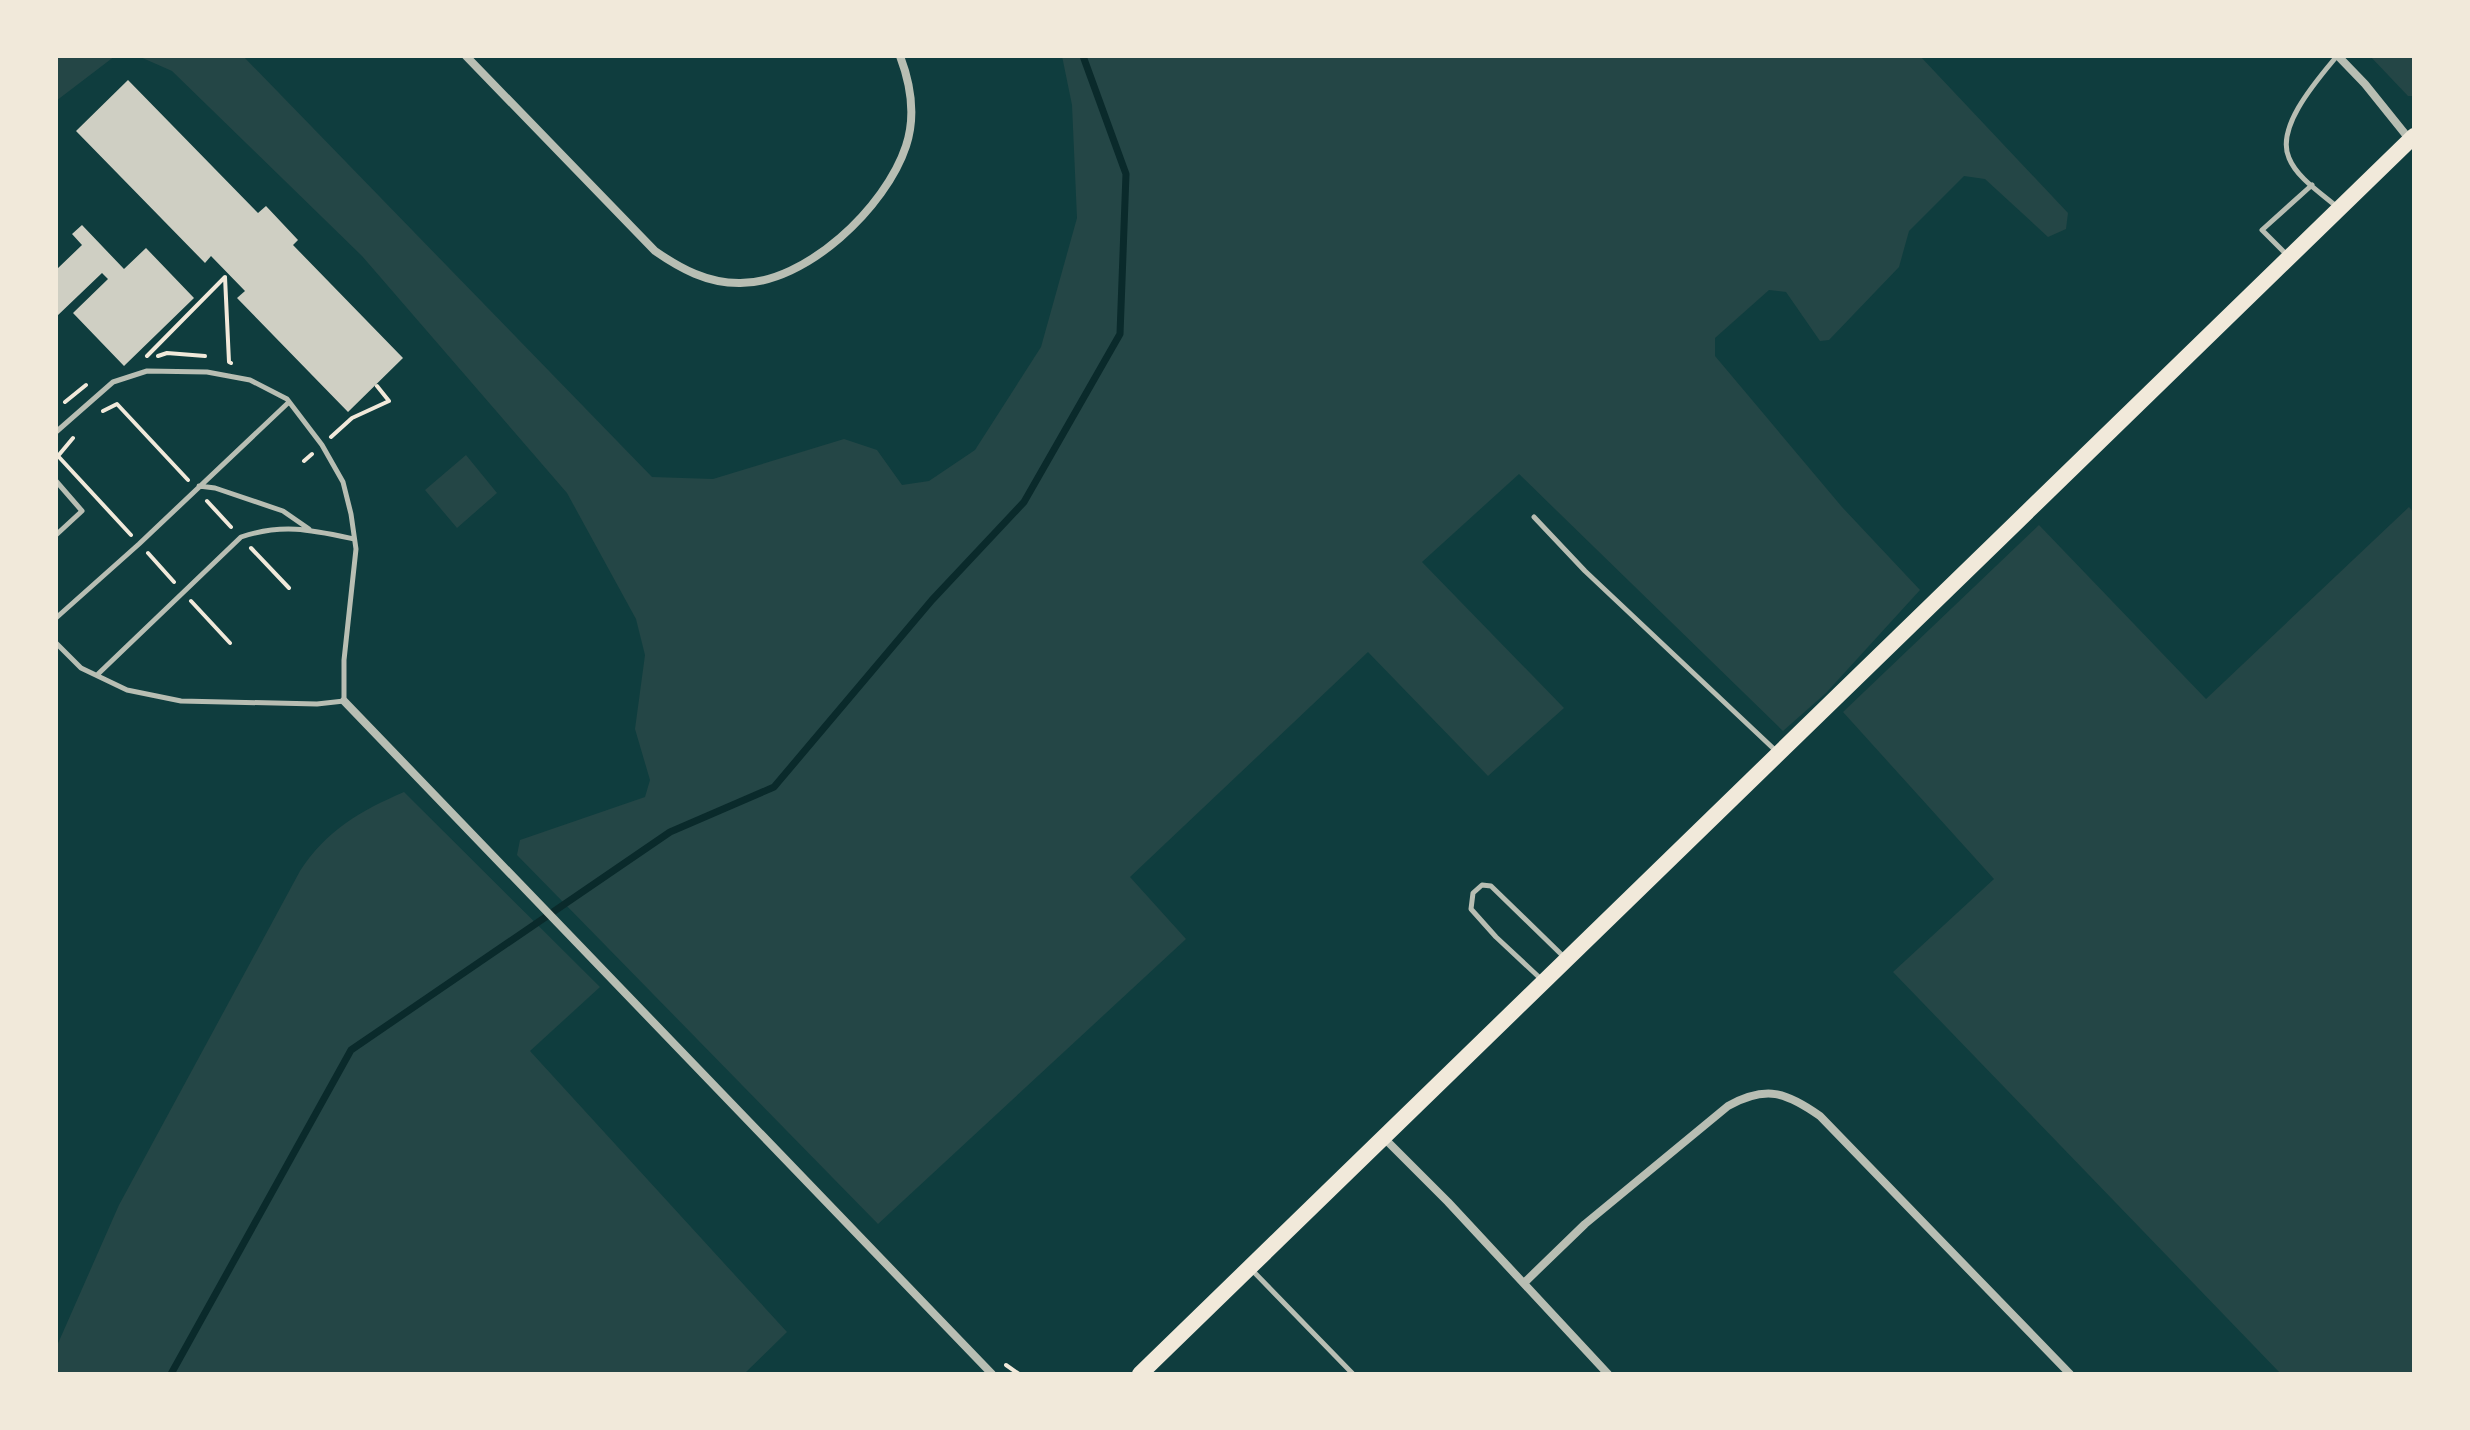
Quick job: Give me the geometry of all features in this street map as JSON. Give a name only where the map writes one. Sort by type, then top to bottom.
[{"type":"main road","points":[[1140,1374],[2412,138]]},
{"type":"street","points":[[466,56],[655,251],[680,268],[708,280],[742,283],[768,280],[795,271],[843,234],[890,180],[907,143],[912,110],[909,81],[900,56]]},
{"type":"street","points":[[2338,56],[2412,138]]},
{"type":"street","points":[[344,701],[992,1374]]},
{"type":"street","points":[[1524,1283],[1585,1224],[1728,1106],[1745,1097],[1768,1092],[1803,1103],[1820,1116],[2070,1374]]},
{"type":"street","points":[[1384,1138],[1608,1374]]},
{"type":"lane","points":[[2338,56],[2309,89],[2285,143],[2289,159],[2339,209]]},
{"type":"lane","points":[[2289,257],[2262,230],[2312,185]]},
{"type":"lane","points":[[56,432],[113,382],[147,371],[207,372],[250,380],[289,402],[322,445],[343,482],[356,549],[344,660],[344,701],[317,704],[181,701],[127,690],[81,668],[56,643]]},
{"type":"lane","points":[[56,618],[289,402]]},
{"type":"lane","points":[[56,481],[82,511],[56,535]]},
{"type":"lane","points":[[199,486],[215,488],[283,511],[310,529]]},
{"type":"lane","points":[[1534,517],[1585,571],[1779,754]]},
{"type":"lane","points":[[97,675],[241,537],[264,529],[310,529],[354,539]]},
{"type":"lane","points":[[1544,982],[1471,909],[1473,893],[1482,885],[1491,886],[1567,960]]},
{"type":"lane","points":[[1250,1268],[1353,1374]]},
{"type":"path","points":[[206,357],[167,353],[143,360],[225,277],[229,362]]},
{"type":"path","points":[[221,359],[237,364]]},
{"type":"path","points":[[304,461],[352,418],[389,401],[377,386]]},
{"type":"path","points":[[330,438],[336,446]]},
{"type":"path","points":[[1001,1361],[1019,1374]]},
{"type":"shaded area","points":[[57,56],[115,56],[56,101]]},
{"type":"shaded area","points":[[138,56],[243,56],[652,477],[713,479],[844,439],[877,450],[902,485],[929,481],[975,450],[1041,347],[1077,218],[1072,105],[1062,56],[1920,56],[2068,213],[2066,229],[2048,237],[1985,179],[1964,176],[1909,231],[1899,267],[1829,340],[1820,341],[1786,292],[1769,290],[1715,338],[1715,356],[1842,507],[1920,590],[1826,693],[1783,731],[1519,474],[1422,562],[1564,708],[1488,776],[1368,652],[1130,877],[1186,939],[878,1224],[517,855],[520,840],[645,797],[650,780],[635,729],[645,655],[636,619],[567,493],[362,256],[172,71]]},
{"type":"shaded area","points":[[2370,56],[2414,56],[2414,96],[2408,96]]},
{"type":"shaded area","points":[[466,455],[497,493],[457,528],[425,490]]},
{"type":"shaded area","points":[[2409,507],[2414,513],[2414,1374],[2281,1374],[1893,972],[1994,879],[1843,712],[2039,525],[2206,699]]},
{"type":"shaded area","points":[[404,792],[600,987],[530,1051],[787,1332],[744,1374],[56,1374],[56,1348],[119,1205],[300,871],[321,844],[346,823]]},
{"type":"building","points":[[128,80],[258,213],[266,206],[298,240],[293,245],[403,358],[348,412],[237,298],[245,291],[211,256],[205,263],[76,131]]},
{"type":"building","points":[[82,225],[124,269],[146,248],[194,298],[124,366],[73,313],[108,279],[102,273],[56,317],[56,270],[82,245],[72,234]]},
{"type":"waterway","points":[[171,1374],[351,1050],[670,832],[774,787],[932,600],[1024,502],[1120,334],[1126,174],[1083,56]]}]
